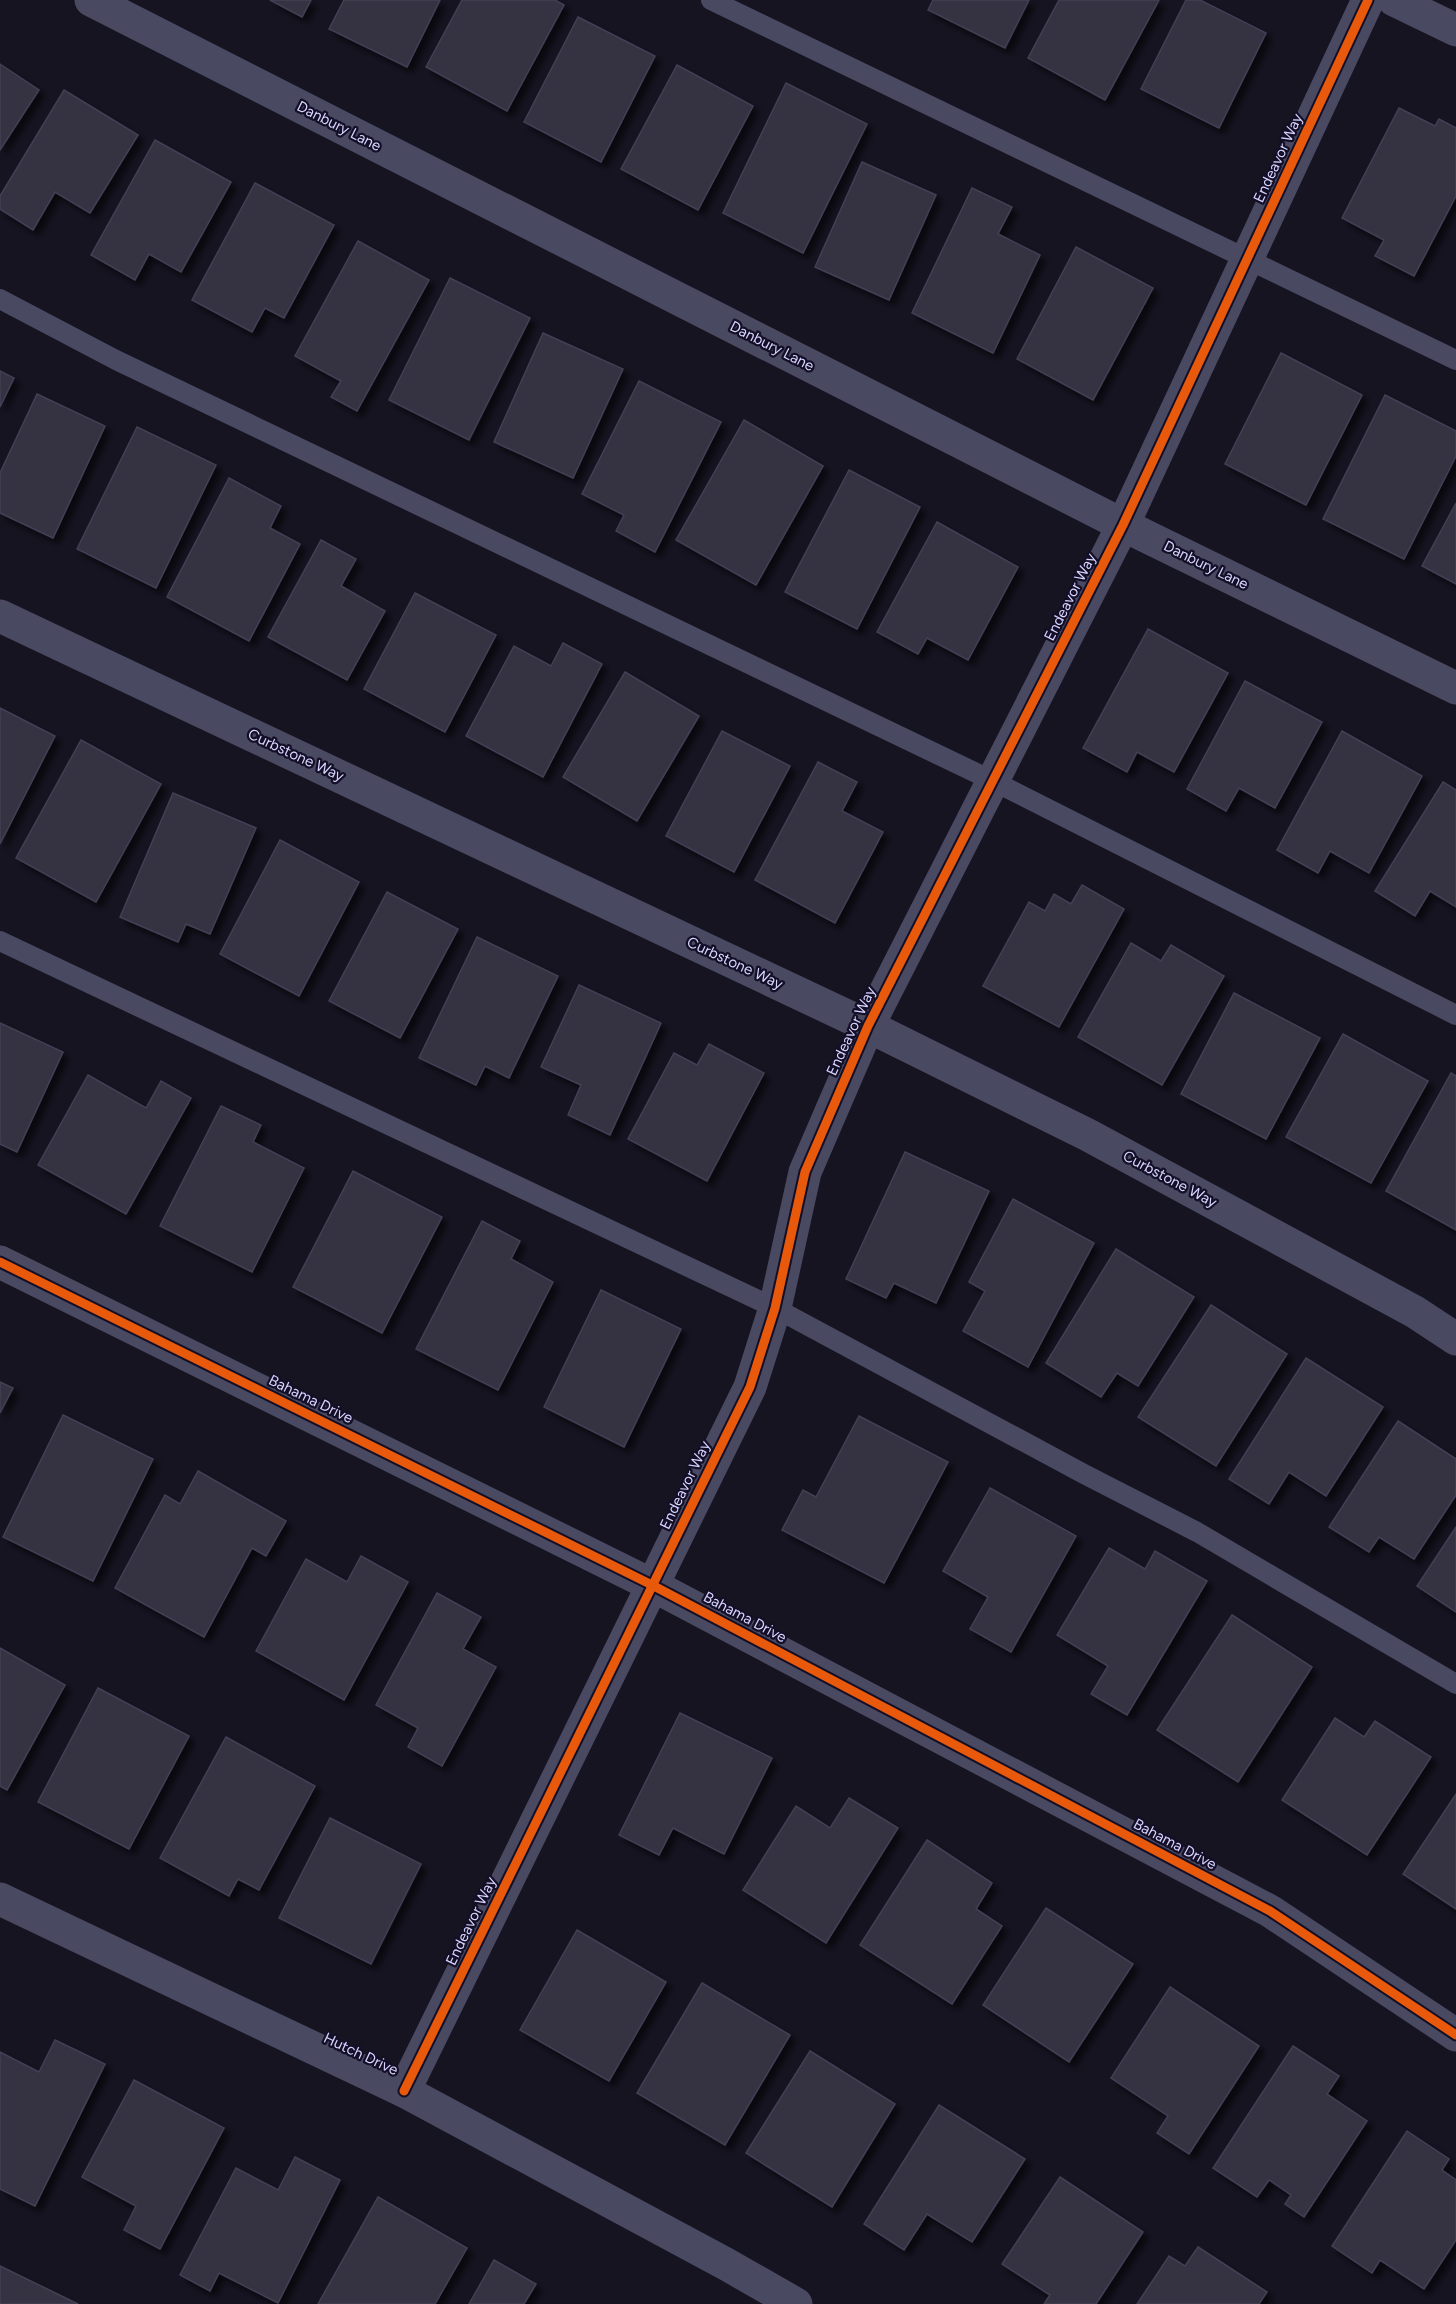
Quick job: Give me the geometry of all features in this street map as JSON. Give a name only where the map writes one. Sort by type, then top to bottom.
[{"type":"street","name":"Danbury Lane","points":[[91,0],[1123,525],[1456,688]]},
{"type":"street","name":"Endeavor Way","points":[[404,2091],[750,1387],[775,1308],[805,1172],[868,1026],[1123,525],[1368,0]]},
{"type":"street","points":[[1394,0],[1456,30]]},
{"type":"street","name":"Curbstone Way","points":[[0,616],[868,1026],[1088,1135],[1415,1312],[1456,1339]]},
{"type":"street","name":"Bahama Drive","points":[[0,1262],[652,1585],[1270,1911],[1456,2035]]},
{"type":"street","name":"Hutch Drive","points":[[0,1899],[404,2091],[726,2264],[795,2304]]},
{"type":"lane","points":[[711,0],[1456,360]]},
{"type":"lane","points":[[0,299],[116,360],[993,780],[1456,1015]]},
{"type":"lane","points":[[0,941],[775,1308],[1197,1532],[1456,1684]]},
{"type":"building","points":[[270,0],[311,0],[302,17]]},
{"type":"building","points":[[344,0],[440,0],[407,67],[329,29]]},
{"type":"building","points":[[462,0],[555,0],[564,5],[507,111],[426,67]]},
{"type":"building","points":[[933,0],[1029,0],[1005,48],[928,10]]},
{"type":"building","points":[[1059,0],[1159,0],[1105,100],[1028,58]]},
{"type":"building","points":[[1186,0],[1200,0],[1266,33],[1219,128],[1141,89]]},
{"type":"building","points":[[578,17],[655,56],[601,162],[524,122]]},
{"type":"building","points":[[0,64],[39,90],[0,150]]},
{"type":"building","points":[[677,65],[753,106],[698,210],[621,169]]},
{"type":"building","points":[[786,83],[867,124],[803,253],[723,213]]},
{"type":"building","points":[[64,90],[138,135],[90,213],[55,192],[33,230],[0,209],[0,196]]},
{"type":"building","points":[[1399,108],[1435,126],[1439,119],[1456,128],[1456,196],[1414,276],[1375,256],[1384,240],[1342,218]]},
{"type":"building","points":[[155,140],[231,182],[181,272],[149,254],[135,280],[91,255]]},
{"type":"building","points":[[862,162],[936,195],[889,300],[815,267]]},
{"type":"building","points":[[255,183],[334,225],[284,318],[265,308],[252,332],[192,300]]},
{"type":"building","points":[[972,188],[1012,207],[998,234],[1040,255],[993,353],[912,313]]},
{"type":"building","points":[[358,241],[429,280],[357,411],[331,397],[341,381],[295,356]]},
{"type":"building","points":[[1076,247],[1153,288],[1093,400],[1017,359]]},
{"type":"building","points":[[450,278],[530,318],[469,440],[389,400]]},
{"type":"building","points":[[543,333],[623,369],[573,478],[494,442]]},
{"type":"building","points":[[1281,353],[1362,395],[1306,505],[1225,464]]},
{"type":"building","points":[[0,371],[14,378],[0,407]]},
{"type":"building","points":[[639,381],[721,422],[655,552],[616,531],[624,515],[582,494]]},
{"type":"building","points":[[37,394],[105,426],[53,538],[0,513],[0,473]]},
{"type":"building","points":[[1385,395],[1456,431],[1456,456],[1404,559],[1323,519]]},
{"type":"building","points":[[744,420],[823,466],[756,585],[676,540]]},
{"type":"building","points":[[137,427],[216,465],[156,588],[77,549]]},
{"type":"building","points":[[849,470],[920,507],[857,629],[785,592]]},
{"type":"building","points":[[229,478],[281,506],[270,528],[300,544],[249,641],[167,597]]},
{"type":"building","points":[[1456,503],[1456,584],[1422,566]]},
{"type":"building","points":[[937,522],[1018,567],[968,660],[927,638],[918,654],[877,632]]},
{"type":"building","points":[[321,540],[356,559],[341,586],[385,611],[347,680],[268,637]]},
{"type":"building","points":[[415,593],[496,635],[445,732],[364,689]]},
{"type":"building","points":[[1148,629],[1228,673],[1174,772],[1137,752],[1127,772],[1083,748]]},
{"type":"building","points":[[563,643],[602,664],[543,777],[466,736],[514,646],[551,666]]},
{"type":"building","points":[[625,672],[699,716],[637,821],[563,777]]},
{"type":"building","points":[[1245,681],[1322,722],[1275,808],[1239,788],[1226,811],[1187,789]]},
{"type":"building","points":[[0,708],[55,736],[0,844]]},
{"type":"building","points":[[722,731],[790,766],[734,872],[666,836]]},
{"type":"building","points":[[1342,731],[1422,776],[1369,873],[1330,851],[1318,873],[1277,850]]},
{"type":"building","points":[[81,740],[161,784],[96,902],[16,858]]},
{"type":"building","points":[[818,762],[857,782],[842,811],[883,832],[835,923],[755,880]]},
{"type":"building","points":[[1443,782],[1456,790],[1456,907],[1430,891],[1415,916],[1375,891]]},
{"type":"building","points":[[173,793],[256,828],[210,934],[186,924],[178,942],[120,917]]},
{"type":"building","points":[[280,840],[359,882],[299,996],[220,954]]},
{"type":"building","points":[[1082,885],[1124,909],[1059,1027],[983,986],[1029,902],[1045,911],[1054,894],[1071,904]]},
{"type":"building","points":[[387,892],[458,929],[400,1038],[329,1001]]},
{"type":"building","points":[[477,937],[558,976],[509,1078],[485,1066],[476,1085],[419,1058]]},
{"type":"building","points":[[1131,943],[1161,961],[1171,945],[1224,976],[1162,1085],[1078,1037]]},
{"type":"building","points":[[579,985],[661,1023],[610,1135],[568,1115],[581,1085],[541,1067]]},
{"type":"building","points":[[1234,993],[1320,1038],[1266,1139],[1181,1094]]},
{"type":"building","points":[[0,1023],[63,1052],[17,1152],[0,1144]]},
{"type":"building","points":[[1343,1034],[1428,1081],[1371,1183],[1286,1137]]},
{"type":"building","points":[[709,1044],[764,1073],[707,1181],[628,1139],[674,1053],[697,1065]]},
{"type":"building","points":[[1451,1073],[1456,1076],[1456,1230],[1386,1191]]},
{"type":"building","points":[[88,1075],[146,1108],[161,1081],[191,1098],[126,1214],[38,1165]]},
{"type":"building","points":[[221,1106],[261,1125],[253,1142],[304,1168],[252,1272],[160,1226]]},
{"type":"building","points":[[905,1152],[989,1191],[936,1303],[894,1283],[886,1298],[846,1279]]},
{"type":"building","points":[[353,1171],[442,1217],[382,1333],[293,1287]]},
{"type":"building","points":[[1013,1199],[1094,1243],[1028,1367],[963,1331],[985,1291],[969,1282]]},
{"type":"building","points":[[482,1221],[520,1241],[511,1259],[553,1282],[498,1390],[416,1349]]},
{"type":"building","points":[[1116,1249],[1194,1297],[1138,1386],[1117,1373],[1101,1397],[1046,1363]]},
{"type":"building","points":[[601,1290],[681,1329],[624,1447],[544,1407]]},
{"type":"building","points":[[1211,1305],[1287,1354],[1216,1466],[1138,1417]]},
{"type":"building","points":[[1306,1358],[1383,1407],[1326,1496],[1289,1472],[1269,1504],[1229,1479]]},
{"type":"building","points":[[0,1382],[13,1388],[0,1413]]},
{"type":"building","points":[[63,1415],[153,1459],[93,1581],[3,1537]]},
{"type":"building","points":[[859,1416],[948,1462],[884,1583],[782,1530],[803,1490],[816,1497]]},
{"type":"building","points":[[1398,1421],[1456,1459],[1456,1495],[1414,1559],[1379,1537],[1369,1552],[1329,1527]]},
{"type":"building","points":[[198,1471],[286,1521],[266,1556],[252,1548],[204,1637],[115,1588],[165,1495],[180,1504]]},
{"type":"building","points":[[990,1488],[1076,1536],[1011,1652],[970,1629],[988,1597],[943,1571]]},
{"type":"building","points":[[1456,1527],[1456,1612],[1417,1586]]},
{"type":"building","points":[[1109,1548],[1145,1569],[1155,1551],[1207,1581],[1127,1715],[1091,1694],[1108,1666],[1057,1635]]},
{"type":"building","points":[[361,1556],[408,1582],[344,1700],[256,1651],[306,1559],[347,1582]]},
{"type":"building","points":[[437,1593],[481,1617],[463,1649],[496,1667],[442,1766],[408,1747],[418,1728],[376,1705]]},
{"type":"building","points":[[1232,1615],[1312,1667],[1238,1782],[1157,1730]]},
{"type":"building","points":[[0,1648],[65,1685],[7,1790],[0,1786]]},
{"type":"building","points":[[98,1688],[189,1736],[129,1849],[38,1802]]},
{"type":"building","points":[[680,1713],[772,1758],[724,1854],[673,1828],[659,1855],[619,1835]]},
{"type":"building","points":[[1335,1718],[1364,1737],[1375,1721],[1431,1757],[1367,1855],[1282,1800]]},
{"type":"building","points":[[226,1737],[315,1786],[259,1890],[238,1879],[229,1896],[160,1858]]},
{"type":"building","points":[[1456,1794],[1456,1909],[1403,1874]]},
{"type":"building","points":[[849,1798],[898,1828],[826,1943],[743,1890],[796,1806],[830,1828]]},
{"type":"building","points":[[330,1818],[421,1864],[371,1964],[279,1918]]},
{"type":"building","points":[[927,1840],[992,1883],[976,1909],[1002,1926],[952,2004],[860,1945]]},
{"type":"building","points":[[1046,1908],[1133,1964],[1069,2062],[983,2005]]},
{"type":"building","points":[[577,1930],[666,1982],[609,2081],[520,2030]]},
{"type":"building","points":[[702,1983],[790,2035],[725,2145],[637,2093]]},
{"type":"building","points":[[1170,1987],[1259,2046],[1189,2154],[1157,2133],[1168,2116],[1111,2078]]},
{"type":"building","points":[[55,2040],[105,2064],[35,2206],[0,2189],[0,2052],[39,2072]]},
{"type":"building","points":[[1293,2046],[1339,2076],[1327,2094],[1367,2121],[1304,2217],[1285,2204],[1291,2195],[1269,2180],[1257,2197],[1213,2168]]},
{"type":"building","points":[[810,2051],[895,2104],[832,2207],[746,2153]]},
{"type":"building","points":[[134,2080],[224,2128],[160,2249],[124,2230],[136,2206],[82,2177]]},
{"type":"building","points":[[939,2105],[1025,2159],[972,2242],[927,2214],[904,2250],[864,2224]]},
{"type":"building","points":[[1407,2131],[1449,2159],[1442,2170],[1456,2180],[1456,2240],[1424,2289],[1380,2260],[1372,2273],[1332,2246]]},
{"type":"building","points":[[295,2157],[340,2180],[278,2303],[219,2273],[210,2291],[180,2275],[236,2168],[278,2190]]},
{"type":"building","points":[[1060,2177],[1143,2232],[1096,2304],[1044,2304],[1050,2295],[1002,2264]]},
{"type":"building","points":[[378,2197],[467,2248],[435,2304],[318,2304]]},
{"type":"building","points":[[1198,2247],[1267,2292],[1259,2304],[1137,2304],[1169,2256],[1185,2266]]},
{"type":"building","points":[[494,2260],[536,2284],[524,2304],[469,2304]]},
{"type":"building","points":[[0,2266],[78,2304],[0,2304]]},
{"type":"cycle path","points":[[404,2091],[750,1387],[775,1308],[805,1172],[868,1026],[1123,525],[1368,0]]},
{"type":"cycle path","points":[[0,1262],[652,1585],[1270,1911],[1456,2035]]}]
